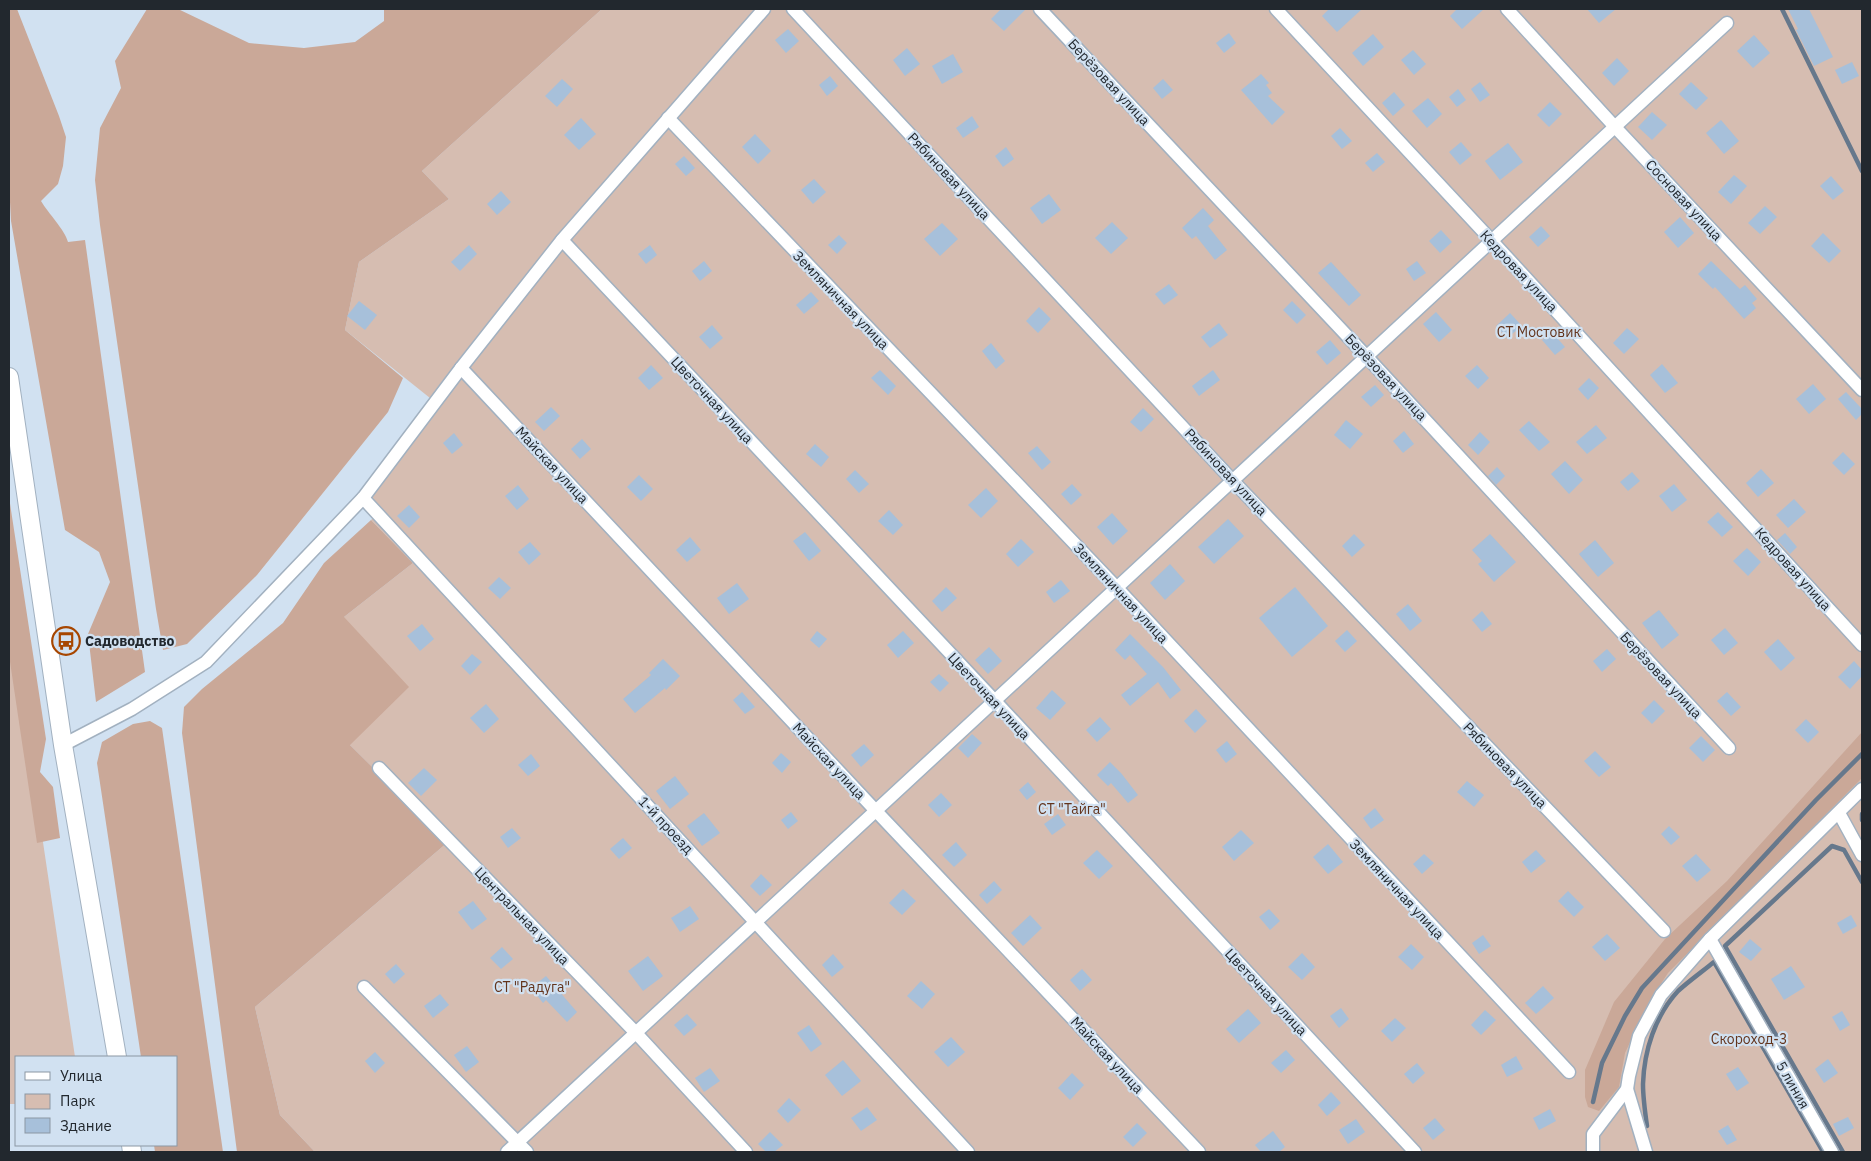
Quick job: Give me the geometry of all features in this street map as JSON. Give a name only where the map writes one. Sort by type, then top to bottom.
[{"type":"main road","points":[[9,378],[64,745],[117,1056]]},
{"type":"street","points":[[64,745],[132,709],[206,662],[363,498],[461,368],[562,240],[764,9]]},
{"type":"street","name":"Рябиновая улица","points":[[793,9],[1233,481],[1664,931]]},
{"type":"street","name":"Берёзовая улица","points":[[1040,9],[1367,357],[1729,748]]},
{"type":"street","name":"Кедровая улица","points":[[1276,9],[1492,241],[1862,645]]},
{"type":"street","name":"Сосновая улица","points":[[1508,9],[1615,127],[1862,390]]},
{"type":"street","points":[[507,1152],[1727,23]]},
{"type":"street","name":"Земляничная улица","points":[[668,118],[1116,588],[1569,1072]]},
{"type":"street","name":"Цветочная улица","points":[[562,240],[1415,1152]]},
{"type":"street","name":"Майская улица","points":[[461,368],[1199,1152]]},
{"type":"street","name":"1-й проезд","points":[[363,498],[968,1152]]},
{"type":"street","name":"Центральная улица","points":[[379,768],[636,1033],[746,1152]]},
{"type":"street","points":[[1646,1152],[1627,1089],[1639,1036],[1661,994],[1710,939],[1862,789]]},
{"type":"street","points":[[1839,813],[1862,855]]},
{"type":"street","name":"5 линия","points":[[1710,939],[1832,1152]]},
{"type":"street","points":[[364,987],[527,1152]]},
{"type":"street","points":[[1593,1152],[1593,1134],[1627,1089]]},
{"type":"green space","points":[[602,9],[1862,9],[1862,1152],[315,1152],[280,1115],[255,1007],[448,842],[350,745],[344,617],[413,563],[371,520],[378,514],[363,498],[435,402],[345,330],[359,262],[449,199],[422,171]]},
{"type":"green space","points":[[9,614],[75,1056],[15,1056],[15,1104],[9,1104]]},
{"type":"shaded area","points":[[9,9],[17,9],[66,137],[63,166],[58,184],[41,201],[64,232],[68,242],[85,240],[145,672],[96,702],[88,634],[110,582],[99,552],[65,530],[11,221],[9,183]]},
{"type":"shaded area","points":[[147,9],[178,9],[249,43],[304,48],[355,42],[384,21],[384,9],[602,9],[422,171],[449,199],[359,262],[345,330],[403,378],[388,412],[257,575],[187,644],[163,650],[95,180],[100,128],[121,88],[115,61]]},
{"type":"shaded area","points":[[9,497],[46,739],[40,772],[53,787],[60,838],[37,843],[9,655]]},
{"type":"shaded area","points":[[371,520],[413,563],[344,617],[409,687],[350,745],[448,842],[255,1007],[280,1115],[315,1152],[237,1152],[182,733],[184,707],[202,689],[283,623],[324,563]]},
{"type":"shaded area","points":[[150,721],[162,728],[223,1152],[155,1152],[154,1146],[178,1146],[178,1056],[141,1056],[97,763],[102,742],[133,724]]},
{"type":"shaded area","points":[[1862,732],[1862,778],[1668,973],[1649,1002],[1625,1053],[1619,1087],[1599,1111],[1588,1107],[1585,1097],[1585,1070],[1614,1002],[1665,939],[1727,881]]},
{"type":"building","points":[[1001,9],[1026,9],[1004,31],[991,19]]},
{"type":"building","points":[[1329,9],[1362,9],[1337,32],[1322,16]]},
{"type":"building","points":[[1457,9],[1484,9],[1462,29],[1450,16]]},
{"type":"building","points":[[1587,9],[1616,9],[1599,23]]},
{"type":"building","points":[[1788,9],[1809,9],[1833,57],[1814,66]]},
{"type":"building","points":[[788,29],[799,41],[786,53],[775,40]]},
{"type":"building","points":[[1229,33],[1236,43],[1224,53],[1216,43]]},
{"type":"building","points":[[1373,34],[1384,47],[1363,66],[1352,53]]},
{"type":"building","points":[[1754,35],[1770,53],[1753,68],[1737,51]]},
{"type":"building","points":[[907,48],[920,64],[905,76],[893,60]]},
{"type":"building","points":[[1413,50],[1426,64],[1414,75],[1401,60]]},
{"type":"building","points":[[953,54],[963,72],[942,84],[932,66]]},
{"type":"building","points":[[1617,58],[1629,71],[1614,86],[1602,73]]},
{"type":"building","points":[[1852,62],[1859,76],[1842,84],[1835,70]]},
{"type":"building","points":[[1261,74],[1269,83],[1266,85],[1272,93],[1268,96],[1285,112],[1272,125],[1241,90]]},
{"type":"building","points":[[830,76],[838,86],[827,96],[819,85]]},
{"type":"building","points":[[562,79],[573,89],[557,107],[545,96]]},
{"type":"building","points":[[1163,79],[1173,90],[1162,99],[1153,88]]},
{"type":"building","points":[[1480,82],[1490,95],[1480,102],[1471,89]]},
{"type":"building","points":[[1691,82],[1708,98],[1696,110],[1679,94]]},
{"type":"building","points":[[1458,89],[1466,100],[1457,107],[1449,97]]},
{"type":"building","points":[[1394,92],[1405,105],[1393,116],[1382,103]]},
{"type":"building","points":[[1428,98],[1442,114],[1427,128],[1412,111]]},
{"type":"building","points":[[1550,102],[1562,114],[1549,127],[1537,115]]},
{"type":"building","points":[[1652,112],[1667,125],[1652,140],[1638,127]]},
{"type":"building","points":[[972,116],[979,127],[963,138],[956,128]]},
{"type":"building","points":[[581,118],[596,134],[579,150],[564,135]]},
{"type":"building","points":[[1721,120],[1739,141],[1724,154],[1706,133]]},
{"type":"building","points":[[1340,128],[1352,141],[1342,149],[1331,136]]},
{"type":"building","points":[[755,134],[771,151],[758,164],[742,147]]},
{"type":"building","points":[[1461,142],[1472,155],[1460,165],[1449,152]]},
{"type":"building","points":[[1508,143],[1523,162],[1500,180],[1485,161]]},
{"type":"building","points":[[1006,147],[1014,159],[1003,167],[995,156]]},
{"type":"building","points":[[1377,153],[1385,162],[1373,172],[1365,163]]},
{"type":"building","points":[[684,156],[695,168],[686,176],[675,164]]},
{"type":"building","points":[[1734,175],[1747,186],[1731,204],[1718,192]]},
{"type":"building","points":[[1831,176],[1844,191],[1833,200],[1820,186]]},
{"type":"building","points":[[814,179],[826,192],[813,204],[801,190]]},
{"type":"building","points":[[501,191],[511,202],[497,215],[487,204]]},
{"type":"building","points":[[1049,194],[1061,210],[1042,224],[1030,208]]},
{"type":"building","points":[[1765,206],[1777,217],[1760,234],[1748,223]]},
{"type":"building","points":[[1203,208],[1214,220],[1208,226],[1227,250],[1215,260],[1196,236],[1192,239],[1182,228]]},
{"type":"building","points":[[1680,217],[1694,233],[1678,248],[1664,232]]},
{"type":"building","points":[[1112,222],[1128,238],[1111,254],[1095,238]]},
{"type":"building","points":[[942,223],[958,239],[940,256],[924,239]]},
{"type":"building","points":[[1541,226],[1550,236],[1538,247],[1529,237]]},
{"type":"building","points":[[1441,230],[1452,242],[1440,253],[1429,241]]},
{"type":"building","points":[[1823,233],[1841,251],[1829,263],[1811,246]]},
{"type":"building","points":[[839,235],[847,243],[837,254],[828,245]]},
{"type":"building","points":[[469,245],[477,254],[460,271],[451,262]]},
{"type":"building","points":[[650,245],[657,255],[646,264],[638,254]]},
{"type":"building","points":[[704,261],[712,271],[700,281],[692,271]]},
{"type":"building","points":[[1417,261],[1426,273],[1414,281],[1406,269]]},
{"type":"building","points":[[1711,261],[1740,289],[1745,285],[1757,299],[1752,303],[1756,308],[1744,319],[1715,287],[1713,289],[1698,274]]},
{"type":"building","points":[[1331,262],[1361,295],[1349,306],[1318,273]]},
{"type":"building","points":[[1169,284],[1178,295],[1164,305],[1155,294]]},
{"type":"building","points":[[811,292],[819,301],[804,314],[796,305]]},
{"type":"building","points":[[359,301],[377,315],[365,330],[347,316]]},
{"type":"building","points":[[1292,301],[1306,315],[1297,324],[1283,310]]},
{"type":"building","points":[[1039,307],[1051,319],[1038,333],[1026,321]]},
{"type":"building","points":[[1436,312],[1452,330],[1439,342],[1423,324]]},
{"type":"building","points":[[1510,313],[1522,326],[1507,338],[1496,326]]},
{"type":"building","points":[[1219,323],[1228,335],[1210,348],[1201,337]]},
{"type":"building","points":[[712,325],[723,338],[710,349],[699,337]]},
{"type":"building","points":[[1627,328],[1639,339],[1624,354],[1613,343]]},
{"type":"building","points":[[1552,332],[1565,347],[1555,355],[1542,340]]},
{"type":"building","points":[[1330,340],[1341,353],[1327,365],[1316,352]]},
{"type":"building","points":[[991,343],[1005,361],[996,369],[982,351]]},
{"type":"building","points":[[1662,364],[1678,383],[1665,393],[1650,375]]},
{"type":"building","points":[[651,365],[663,378],[649,390],[638,378]]},
{"type":"building","points":[[1477,365],[1489,378],[1478,389],[1465,376]]},
{"type":"building","points":[[880,370],[896,386],[888,395],[871,378]]},
{"type":"building","points":[[1213,370],[1220,380],[1199,396],[1192,386]]},
{"type":"building","points":[[1589,378],[1599,388],[1588,400],[1578,389]]},
{"type":"building","points":[[1813,384],[1826,399],[1809,414],[1796,399]]},
{"type":"building","points":[[1375,385],[1384,395],[1371,407],[1361,397]]},
{"type":"building","points":[[1846,392],[1862,409],[1862,414],[1856,420],[1838,399]]},
{"type":"building","points":[[551,407],[560,416],[544,431],[535,422]]},
{"type":"building","points":[[1143,408],[1154,419],[1141,432],[1130,422]]},
{"type":"building","points":[[1346,420],[1363,434],[1350,449],[1334,435]]},
{"type":"building","points":[[1529,421],[1550,442],[1539,451],[1519,430]]},
{"type":"building","points":[[1596,425],[1607,438],[1587,454],[1576,442]]},
{"type":"building","points":[[1404,431],[1414,444],[1403,453],[1393,441]]},
{"type":"building","points":[[1480,432],[1490,442],[1478,455],[1468,445]]},
{"type":"building","points":[[454,433],[463,445],[452,454],[443,443]]},
{"type":"building","points":[[582,439],[591,449],[580,459],[571,449]]},
{"type":"building","points":[[815,444],[829,457],[821,467],[806,454]]},
{"type":"building","points":[[1037,446],[1051,462],[1042,470],[1028,453]]},
{"type":"building","points":[[1843,452],[1855,464],[1844,475],[1832,463]]},
{"type":"building","points":[[1565,461],[1583,480],[1569,494],[1551,474]]},
{"type":"building","points":[[1497,467],[1505,476],[1496,485],[1488,476]]},
{"type":"building","points":[[1761,469],[1774,483],[1758,497],[1746,483]]},
{"type":"building","points":[[855,470],[869,484],[859,493],[846,479]]},
{"type":"building","points":[[1632,472],[1640,481],[1628,491],[1620,482]]},
{"type":"building","points":[[639,475],[653,489],[641,501],[627,487]]},
{"type":"building","points":[[1072,484],[1082,495],[1071,505],[1061,494]]},
{"type":"building","points":[[1674,484],[1687,500],[1672,512],[1659,496]]},
{"type":"building","points":[[518,485],[529,499],[517,510],[505,496]]},
{"type":"building","points":[[986,488],[998,501],[981,518],[968,505]]},
{"type":"building","points":[[1794,499],[1806,512],[1788,528],[1776,515]]},
{"type":"building","points":[[409,505],[420,517],[409,528],[397,516]]},
{"type":"building","points":[[889,510],[903,525],[893,535],[878,521]]},
{"type":"building","points":[[1718,512],[1733,527],[1722,537],[1707,522]]},
{"type":"building","points":[[1112,513],[1128,531],[1113,545],[1097,527]]},
{"type":"building","points":[[1228,519],[1244,536],[1214,564],[1198,547]]},
{"type":"building","points":[[805,532],[821,551],[809,561],[793,541]]},
{"type":"building","points":[[1785,533],[1797,547],[1790,554],[1777,540]]},
{"type":"building","points":[[1354,534],[1365,545],[1352,557],[1342,546]]},
{"type":"building","points":[[1490,534],[1516,562],[1494,582],[1478,564],[1482,561],[1472,550]]},
{"type":"building","points":[[690,537],[701,550],[687,562],[676,550]]},
{"type":"building","points":[[1021,539],[1034,552],[1018,567],[1006,554]]},
{"type":"building","points":[[1595,540],[1614,563],[1598,577],[1579,554]]},
{"type":"building","points":[[530,542],[541,554],[529,565],[518,552]]},
{"type":"building","points":[[1747,548],[1761,562],[1748,576],[1733,561]]},
{"type":"building","points":[[1170,564],[1185,581],[1165,600],[1150,583]]},
{"type":"building","points":[[499,577],[511,588],[500,599],[488,588]]},
{"type":"building","points":[[1061,580],[1070,591],[1054,603],[1046,592]]},
{"type":"building","points":[[737,583],[749,599],[729,614],[717,598]]},
{"type":"building","points":[[946,587],[957,598],[942,612],[932,601]]},
{"type":"building","points":[[1295,587],[1328,626],[1292,657],[1259,618]]},
{"type":"building","points":[[1408,604],[1422,621],[1410,631],[1396,614]]},
{"type":"building","points":[[1659,610],[1679,635],[1662,649],[1642,623]]},
{"type":"building","points":[[1482,611],[1492,624],[1482,632],[1472,620]]},
{"type":"building","points":[[422,624],[434,639],[420,651],[407,636]]},
{"type":"building","points":[[1725,628],[1738,643],[1724,655],[1711,640]]},
{"type":"building","points":[[1347,630],[1357,641],[1345,652],[1335,641]]},
{"type":"building","points":[[817,631],[827,639],[819,648],[810,640]]},
{"type":"building","points":[[903,631],[914,643],[898,658],[887,645]]},
{"type":"building","points":[[1130,634],[1163,667],[1181,690],[1170,699],[1158,682],[1130,706],[1121,695],[1147,674],[1130,655],[1125,660],[1115,650]]},
{"type":"building","points":[[1778,639],[1795,658],[1781,671],[1764,652]]},
{"type":"building","points":[[989,647],[1002,661],[988,674],[975,660]]},
{"type":"building","points":[[1607,649],[1616,659],[1602,672],[1593,661]]},
{"type":"building","points":[[472,654],[482,662],[470,675],[461,666]]},
{"type":"building","points":[[663,659],[680,676],[666,690],[665,688],[635,713],[623,699],[651,675],[649,673]]},
{"type":"building","points":[[1854,661],[1862,670],[1862,676],[1850,689],[1838,677]]},
{"type":"building","points":[[939,674],[949,683],[940,692],[930,682]]},
{"type":"building","points":[[1052,690],[1066,703],[1050,720],[1036,708]]},
{"type":"building","points":[[742,692],[755,707],[745,714],[733,700]]},
{"type":"building","points":[[1727,692],[1741,707],[1731,716],[1717,701]]},
{"type":"building","points":[[1654,700],[1665,711],[1652,724],[1641,713]]},
{"type":"building","points":[[486,704],[499,719],[484,733],[470,718]]},
{"type":"building","points":[[1196,709],[1207,721],[1195,733],[1184,721]]},
{"type":"building","points":[[1100,717],[1111,729],[1097,742],[1086,730]]},
{"type":"building","points":[[1806,719],[1819,732],[1808,743],[1795,730]]},
{"type":"building","points":[[972,734],[982,743],[968,758],[958,748]]},
{"type":"building","points":[[1701,736],[1715,750],[1703,762],[1689,748]]},
{"type":"building","points":[[1227,741],[1237,754],[1226,763],[1216,750]]},
{"type":"building","points":[[864,744],[874,755],[861,767],[851,755]]},
{"type":"building","points":[[1595,751],[1611,767],[1599,777],[1584,761]]},
{"type":"building","points":[[781,753],[791,762],[782,773],[772,763]]},
{"type":"building","points":[[531,754],[540,766],[528,776],[518,765]]},
{"type":"building","points":[[1110,762],[1138,795],[1128,803],[1111,783],[1108,786],[1097,775]]},
{"type":"building","points":[[424,768],[437,780],[421,796],[408,783]]},
{"type":"building","points":[[675,776],[689,794],[670,809],[656,791]]},
{"type":"building","points":[[1467,781],[1484,795],[1474,807],[1457,792]]},
{"type":"building","points":[[1028,782],[1036,792],[1027,800],[1019,790]]},
{"type":"building","points":[[941,793],[952,805],[939,817],[928,805]]},
{"type":"building","points":[[1375,808],[1384,820],[1371,829],[1363,818]]},
{"type":"building","points":[[791,812],[798,821],[788,829],[781,820]]},
{"type":"building","points":[[704,813],[720,833],[702,846],[687,826]]},
{"type":"building","points":[[1058,814],[1066,825],[1052,835],[1044,824]]},
{"type":"building","points":[[1669,826],[1680,837],[1671,845],[1661,834]]},
{"type":"building","points":[[512,828],[521,838],[508,848],[500,837]]},
{"type":"building","points":[[1241,830],[1254,843],[1234,861],[1222,847]]},
{"type":"building","points":[[623,838],[632,848],[619,859],[610,849]]},
{"type":"building","points":[[956,842],[967,855],[954,867],[942,855]]},
{"type":"building","points":[[1328,844],[1343,862],[1328,874],[1313,857]]},
{"type":"building","points":[[1097,850],[1113,866],[1099,879],[1083,863]]},
{"type":"building","points":[[1536,850],[1546,861],[1531,873],[1522,862]]},
{"type":"building","points":[[1424,854],[1434,863],[1422,874],[1413,864]]},
{"type":"building","points":[[1696,854],[1711,870],[1697,882],[1682,866]]},
{"type":"building","points":[[761,874],[772,885],[760,896],[750,886]]},
{"type":"building","points":[[994,881],[1002,890],[987,904],[979,895]]},
{"type":"building","points":[[903,889],[916,901],[902,915],[889,903]]},
{"type":"building","points":[[1568,891],[1584,907],[1574,917],[1558,901]]},
{"type":"building","points":[[473,901],[487,919],[472,930],[458,912]]},
{"type":"building","points":[[690,906],[699,919],[680,932],[671,918]]},
{"type":"building","points":[[1269,909],[1280,921],[1270,930],[1259,917]]},
{"type":"building","points":[[1030,915],[1042,928],[1023,946],[1011,933]]},
{"type":"building","points":[[1851,915],[1857,926],[1843,934],[1837,923]]},
{"type":"building","points":[[1607,934],[1620,948],[1605,961],[1592,947]]},
{"type":"building","points":[[1483,935],[1491,946],[1479,954],[1472,943]]},
{"type":"building","points":[[1750,939],[1762,949],[1751,961],[1739,952]]},
{"type":"building","points":[[1411,944],[1424,957],[1412,970],[1398,957]]},
{"type":"building","points":[[502,947],[513,959],[501,969],[490,958]]},
{"type":"building","points":[[1302,953],[1315,967],[1302,980],[1288,967]]},
{"type":"building","points":[[833,954],[844,967],[832,977],[822,965]]},
{"type":"building","points":[[648,956],[663,976],[643,991],[628,971]]},
{"type":"building","points":[[396,964],[405,974],[394,984],[385,974]]},
{"type":"building","points":[[1791,966],[1805,987],[1784,1000],[1771,979]]},
{"type":"building","points":[[1082,969],[1092,980],[1080,991],[1070,980]]},
{"type":"building","points":[[546,976],[577,1012],[567,1022],[546,1000],[543,1003],[531,988]]},
{"type":"building","points":[[921,981],[935,994],[922,1009],[907,996]]},
{"type":"building","points":[[1543,986],[1554,998],[1536,1014],[1525,1003]]},
{"type":"building","points":[[440,994],[449,1005],[433,1018],[424,1006]]},
{"type":"building","points":[[1341,1008],[1349,1019],[1339,1028],[1330,1016]]},
{"type":"building","points":[[1248,1009],[1261,1023],[1239,1043],[1226,1029]]},
{"type":"building","points":[[1485,1010],[1496,1020],[1481,1035],[1471,1025]]},
{"type":"building","points":[[1842,1011],[1850,1025],[1840,1031],[1832,1017]]},
{"type":"building","points":[[687,1014],[697,1025],[684,1036],[674,1025]]},
{"type":"building","points":[[1395,1018],[1406,1028],[1392,1042],[1381,1031]]},
{"type":"building","points":[[809,1025],[822,1044],[811,1052],[797,1033]]},
{"type":"building","points":[[951,1037],[965,1052],[948,1067],[934,1052]]},
{"type":"building","points":[[467,1046],[479,1062],[466,1072],[454,1055]]},
{"type":"building","points":[[1286,1050],[1295,1060],[1281,1073],[1271,1063]]},
{"type":"building","points":[[375,1052],[385,1063],[375,1073],[365,1061]]},
{"type":"building","points":[[1516,1056],[1523,1069],[1507,1077],[1501,1065]]},
{"type":"building","points":[[1828,1059],[1838,1073],[1824,1083],[1815,1069]]},
{"type":"building","points":[[843,1060],[861,1081],[842,1096],[825,1075]]},
{"type":"building","points":[[1417,1063],[1425,1073],[1413,1084],[1404,1074]]},
{"type":"building","points":[[1738,1067],[1749,1083],[1737,1091],[1726,1074]]},
{"type":"building","points":[[710,1068],[720,1081],[704,1092],[695,1078]]},
{"type":"building","points":[[1072,1073],[1084,1085],[1070,1100],[1058,1088]]},
{"type":"building","points":[[1331,1092],[1341,1103],[1327,1116],[1318,1105]]},
{"type":"building","points":[[789,1098],[801,1110],[788,1123],[777,1111]]},
{"type":"building","points":[[867,1107],[877,1120],[861,1131],[851,1118]]},
{"type":"building","points":[[1550,1109],[1556,1121],[1539,1130],[1533,1118]]},
{"type":"building","points":[[1848,1117],[1854,1128],[1839,1136],[1833,1124]]},
{"type":"building","points":[[1435,1118],[1445,1130],[1433,1140],[1423,1128]]},
{"type":"building","points":[[1356,1119],[1365,1132],[1348,1144],[1339,1130]]},
{"type":"building","points":[[1137,1123],[1147,1133],[1133,1147],[1123,1137]]},
{"type":"building","points":[[1728,1125],[1737,1140],[1727,1145],[1718,1131]]},
{"type":"building","points":[[1273,1131],[1285,1147],[1279,1152],[1261,1152],[1255,1145]]},
{"type":"building","points":[[770,1132],[783,1145],[774,1152],[766,1152],[758,1144]]},
{"type":"waterway","points":[[1782,9],[1862,171]]},
{"type":"waterway","points":[[1593,1102],[1602,1063],[1625,1016],[1642,988],[1816,800],[1862,754]]},
{"type":"waterway","points":[[1862,814],[1862,820]]},
{"type":"waterway","points":[[1843,1152],[1725,946],[1832,846],[1844,850],[1862,882]]},
{"type":"waterway","points":[[1647,1126],[1643,1084],[1648,1047],[1652,1034],[1663,1011],[1678,991],[1714,962],[1823,1152]]},
{"type":"place","name":"Садоводство","points":[[66,641]]},
{"type":"park label","name":"СТ Мостовик","points":[[1539,332]]},
{"type":"park label","name":"СТ \"Тайга\"","points":[[1072,809]]},
{"type":"park label","name":"СТ \"Радуга\"","points":[[532,987]]},
{"type":"park label","name":"Скороход-3","points":[[1749,1039]]}]
